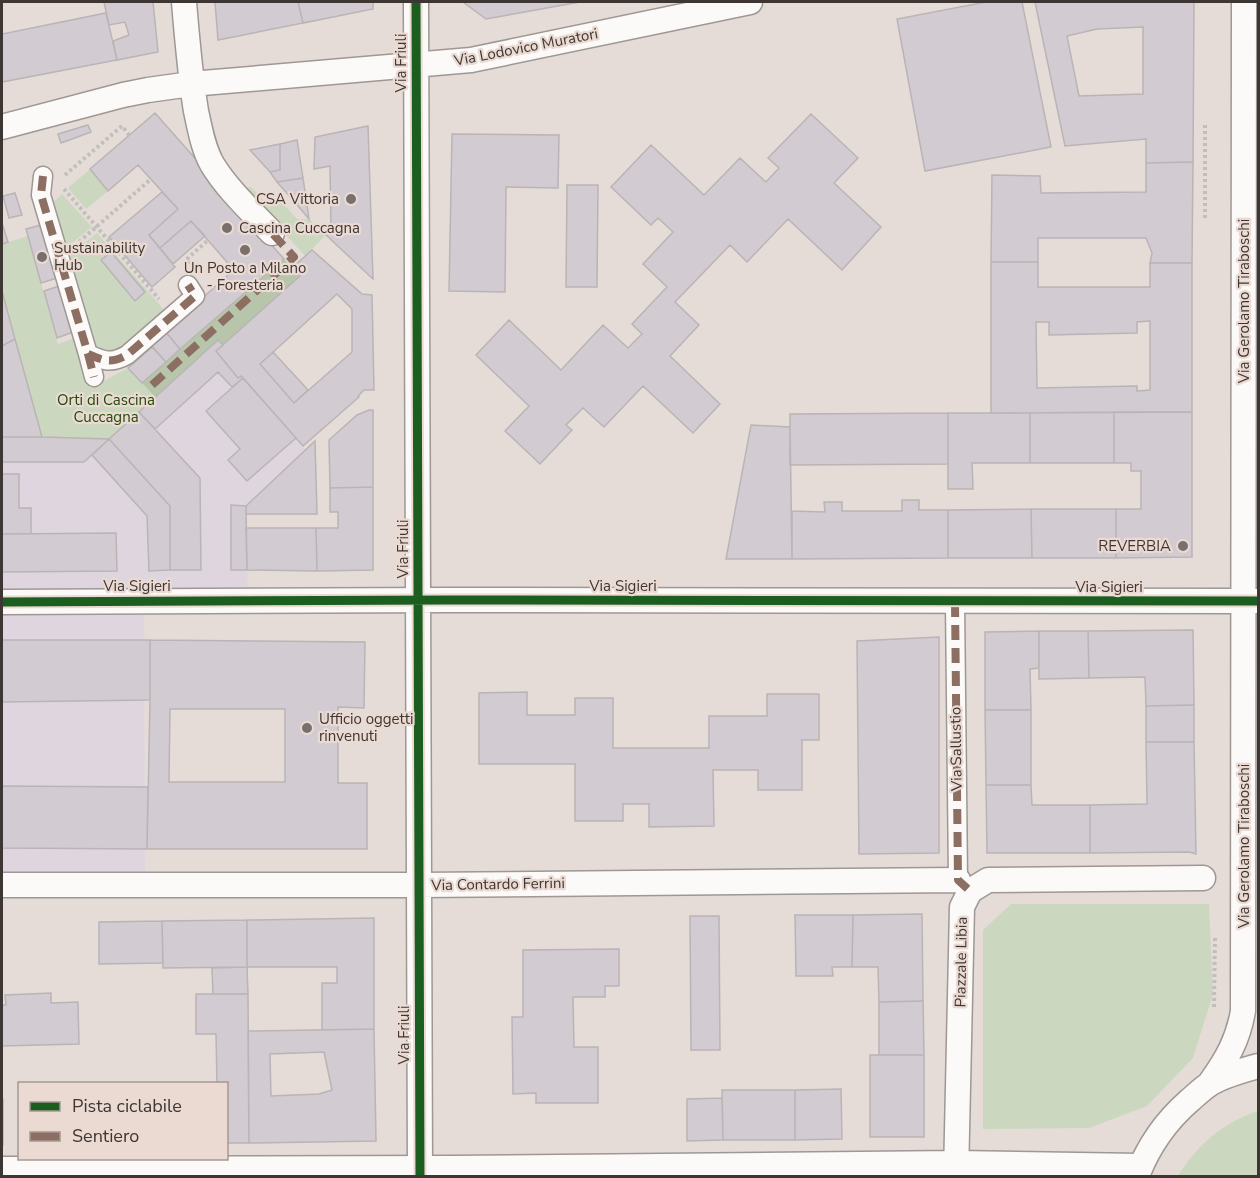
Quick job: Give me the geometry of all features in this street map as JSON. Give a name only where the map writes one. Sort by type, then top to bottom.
[{"type":"street","points":[[184,2],[192,84],[205,149],[222,178],[272,233]]},
{"type":"street","name":"Via Friuli","points":[[416,2],[420,1172]]},
{"type":"street","name":"Via Lodovico Muratori","points":[[2,127],[148,90],[489,57],[750,2]]},
{"type":"street","name":"Via Gerolamo Tiraboschi","points":[[1210,1083],[1223,1065],[1240,1027],[1251,1017],[1251,51],[1244,2]]},
{"type":"street","points":[[50,178],[41,195],[94,377]]},
{"type":"street","points":[[88,354],[110,361],[127,355],[195,296],[190,277]]},
{"type":"street","name":"Via Sigieri","points":[[2,602],[1251,601]]},
{"type":"street","name":"Via Sallustio","points":[[955,602],[964,885]]},
{"type":"street","points":[[964,885],[988,880],[1203,878]]},
{"type":"street","name":"Via Contardo Ferrini","points":[[2,885],[964,885]]},
{"type":"street","name":"Piazzale Libia","points":[[957,1170],[964,885]]},
{"type":"street","points":[[2,1169],[420,1172],[957,1170],[1138,1172],[1151,1145],[1178,1111],[1210,1083],[1258,1066]]},
{"type":"path","points":[[1204,125],[1205,219]]},
{"type":"path","points":[[50,178],[122,126],[129,135]]},
{"type":"path","points":[[60,258],[151,179]]},
{"type":"path","points":[[61,186],[163,304]]},
{"type":"path","points":[[190,277],[186,260],[208,240]]},
{"type":"path","points":[[1214,1007],[1215,936]]},
{"type":"shaded area","points":[[218,340],[241,376],[306,450],[246,506],[248,599],[2,600],[2,437],[109,439]]},
{"type":"shaded area","points":[[2,605],[144,605],[145,881],[2,883]]},
{"type":"green space","points":[[90,169],[108,191],[86,209],[68,188]]},
{"type":"green space","points":[[251,187],[266,203],[280,200],[297,219],[309,219],[326,235],[305,256],[244,188]]},
{"type":"green space","points":[[62,194],[92,227],[63,250],[50,205]]},
{"type":"green space","points":[[97,233],[166,312],[123,349],[109,353],[90,346],[66,258]]},
{"type":"green space","name":"Orti di Cascina Cuccagna","points":[[28,236],[58,344],[74,338],[90,388],[128,368],[155,397],[109,439],[42,437],[2,291],[2,244]]},
{"type":"green space","points":[[284,259],[300,276],[223,345],[218,340],[155,397],[142,383]]},
{"type":"green space","points":[[1011,904],[1209,904],[1213,994],[1193,1058],[1147,1106],[1089,1128],[983,1129],[983,930]]},
{"type":"green space","points":[[1258,1111],[1258,1176],[1178,1176],[1194,1154],[1212,1136],[1233,1122]]},
{"type":"building","points":[[104,2],[153,2],[158,52],[117,60],[113,41],[129,35],[125,22],[109,25]]},
{"type":"building","points":[[215,2],[298,2],[303,23],[218,40]]},
{"type":"building","points":[[298,2],[373,2],[373,9],[303,23]]},
{"type":"building","points":[[463,2],[580,2],[486,19]]},
{"type":"building","points":[[986,2],[1022,2],[1051,147],[925,171],[897,19]]},
{"type":"building","points":[[1035,2],[1194,2],[1193,162],[1146,163],[1146,139],[1065,146]],"holes":[[[1143,27],[1143,94],[1079,96],[1067,36],[1097,29]]]},
{"type":"building","points":[[106,13],[117,60],[2,82],[2,34]]},
{"type":"building","name":"Cascina Cuccagna","points":[[155,113],[284,259],[180,349],[165,331],[234,270],[191,221],[160,248],[149,235],[178,209],[138,165],[108,191],[90,169]]},
{"type":"building","points":[[811,114],[858,158],[834,183],[881,227],[842,270],[788,219],[747,262],[730,245],[675,302],[699,325],[670,356],[720,404],[693,433],[643,386],[604,427],[583,408],[566,425],[572,430],[540,464],[505,431],[529,406],[476,355],[509,320],[561,370],[603,325],[628,348],[642,334],[632,324],[667,287],[643,264],[673,232],[658,218],[651,225],[611,187],[651,145],[704,195],[740,158],[766,182],[779,168],[768,158]]},
{"type":"building","points":[[88,125],[91,132],[61,143],[58,134]]},
{"type":"building","name":"CSA Vittoria","points":[[368,126],[373,279],[326,235],[331,230],[330,166],[314,169],[315,137]]},
{"type":"building","points":[[452,134],[559,135],[558,188],[506,187],[505,292],[449,291]]},
{"type":"building","points":[[297,140],[303,178],[277,182],[270,172],[280,170],[280,144]]},
{"type":"building","points":[[280,144],[280,170],[270,172],[250,150]]},
{"type":"building","points":[[1193,162],[1192,263],[1150,263],[1152,253],[1146,238],[1038,238],[1038,262],[991,262],[992,175],[1040,176],[1041,193],[1146,192],[1146,163]]},
{"type":"building","points":[[303,178],[306,198],[293,200],[277,182]]},
{"type":"building","points":[[567,185],[598,185],[597,287],[566,287]]},
{"type":"building","points":[[162,192],[178,209],[149,235],[175,267],[152,287],[109,237]]},
{"type":"building","points":[[15,193],[22,215],[9,218],[3,196]]},
{"type":"building","points":[[306,198],[309,219],[293,200]]},
{"type":"building","points":[[191,221],[205,236],[173,264],[160,248]]},
{"type":"building","name":"Sustainability Hub","points":[[41,225],[57,278],[41,283],[26,229]]},
{"type":"building","points":[[2,227],[8,242],[2,244]]},
{"type":"building","points":[[312,250],[362,294],[372,295],[374,390],[364,390],[303,446],[241,376],[238,378],[216,351],[300,276],[292,268]],"holes":[[[337,294],[352,309],[352,352],[294,403],[260,364]]]},
{"type":"building","points":[[111,252],[145,292],[135,301],[101,260]]},
{"type":"building","points":[[991,262],[1038,262],[1038,287],[1150,287],[1150,263],[1192,263],[1192,412],[991,413]],"holes":[[[1150,321],[1150,390],[1137,391],[1137,386],[1037,388],[1036,322],[1049,322],[1049,335],[1137,333],[1137,322]]]},
{"type":"building","points":[[59,286],[73,332],[57,338],[44,291]]},
{"type":"building","points":[[2,291],[15,339],[2,346]]},
{"type":"building","points":[[165,331],[180,349],[166,362],[150,344]]},
{"type":"building","points":[[15,339],[42,437],[2,437],[2,346]]},
{"type":"building","points":[[218,340],[223,345],[216,351],[238,378],[241,376],[243,378],[232,387],[218,372],[155,429],[139,412]]},
{"type":"building","points":[[152,347],[166,362],[142,383],[128,368]]},
{"type":"building","points":[[273,352],[308,390],[294,403],[260,364]]},
{"type":"building","points":[[243,378],[296,438],[247,481],[228,460],[240,449],[206,411]]},
{"type":"building","points":[[373,410],[373,487],[330,488],[329,440],[357,415]]},
{"type":"building","points":[[139,412],[200,478],[201,570],[170,570],[170,506],[109,439]]},
{"type":"building","points":[[1114,412],[1192,412],[1192,557],[1116,558],[1116,509],[1141,509],[1141,471],[1131,471],[1131,463],[1114,463]]},
{"type":"building","points":[[1114,412],[1114,463],[1030,463],[1030,413]]},
{"type":"building","points":[[948,413],[1030,413],[1030,463],[972,463],[973,489],[948,489]]},
{"type":"building","points":[[948,413],[948,464],[790,465],[790,414]]},
{"type":"building","points":[[751,425],[790,427],[792,559],[726,559]]},
{"type":"building","points":[[2,437],[109,439],[84,462],[2,462]]},
{"type":"building","points":[[109,439],[170,506],[170,570],[149,571],[147,516],[92,455]]},
{"type":"building","points":[[315,441],[317,514],[246,514],[246,506]]},
{"type":"building","points":[[2,474],[19,474],[19,508],[31,508],[31,534],[2,534]]},
{"type":"building","points":[[373,487],[373,570],[317,571],[316,528],[338,528],[338,512],[330,512],[330,488]]},
{"type":"building","points":[[902,500],[919,500],[919,510],[948,510],[948,558],[792,559],[792,511],[825,512],[824,502],[842,502],[842,511],[902,511]]},
{"type":"building","points":[[231,505],[246,506],[247,570],[231,570]]},
{"type":"building","points":[[1031,509],[1032,558],[948,558],[948,510]]},
{"type":"building","points":[[1031,509],[1116,509],[1116,558],[1032,558]]},
{"type":"building","points":[[246,528],[316,528],[317,571],[247,570]]},
{"type":"building","points":[[116,533],[117,571],[2,572],[2,534]]},
{"type":"building","points":[[1193,630],[1194,705],[1146,706],[1145,677],[1089,678],[1088,631]]},
{"type":"building","points":[[1039,631],[1088,631],[1089,678],[1039,679]]},
{"type":"building","points":[[1039,631],[1039,668],[1030,669],[1031,710],[985,710],[985,632]]},
{"type":"building","points":[[939,637],[939,853],[859,854],[857,641]]},
{"type":"building","points":[[2,640],[150,640],[150,700],[2,702]]},
{"type":"building","points":[[150,640],[365,642],[364,708],[338,707],[338,783],[367,783],[367,849],[147,849]],"holes":[[[170,709],[285,709],[285,782],[169,782]]]},
{"type":"building","points":[[527,692],[527,715],[575,715],[575,698],[613,698],[613,748],[709,748],[709,716],[767,716],[767,694],[819,694],[819,740],[802,740],[802,790],[758,790],[758,770],[713,770],[714,826],[649,827],[649,804],[623,804],[623,821],[575,821],[575,764],[479,764],[479,693]]},
{"type":"building","points":[[1194,705],[1194,742],[1146,742],[1146,706]]},
{"type":"building","points":[[985,710],[1031,710],[1031,785],[986,785]]},
{"type":"building","points":[[1146,742],[1194,742],[1196,854],[1189,852],[1090,853],[1090,805],[1147,804]]},
{"type":"building","points":[[986,785],[1031,785],[1032,805],[1090,805],[1090,853],[987,853]]},
{"type":"building","points":[[2,786],[148,787],[147,849],[2,848]]},
{"type":"building","points":[[922,914],[923,1001],[879,1002],[878,967],[852,967],[853,915]]},
{"type":"building","points":[[795,915],[853,915],[852,967],[832,967],[833,976],[796,976]]},
{"type":"building","points":[[690,916],[719,916],[720,1050],[691,1050]]},
{"type":"building","points":[[374,918],[374,1029],[322,1030],[322,983],[337,983],[337,967],[247,967],[247,920]]},
{"type":"building","points":[[247,920],[247,967],[163,968],[162,921]]},
{"type":"building","points":[[162,921],[163,963],[99,964],[99,922]]},
{"type":"building","points":[[619,949],[619,986],[605,986],[605,997],[573,997],[574,1047],[598,1047],[598,1103],[536,1103],[536,1093],[513,1094],[512,1017],[523,1017],[523,950]]},
{"type":"building","points":[[247,967],[248,994],[213,994],[212,968]]},
{"type":"building","points":[[51,993],[51,1003],[78,1002],[79,1044],[2,1046],[2,1005],[6,1005],[5,995]]},
{"type":"building","points":[[196,994],[248,994],[249,1143],[228,1143],[228,1082],[217,1082],[216,1034],[196,1034]]},
{"type":"building","points":[[923,1001],[924,1055],[879,1055],[879,1002]]},
{"type":"building","points":[[374,1029],[376,1141],[249,1143],[248,1031]],"holes":[[[324,1052],[332,1090],[319,1094],[271,1096],[270,1054]]]},
{"type":"building","points":[[870,1055],[924,1055],[924,1137],[870,1137]]},
{"type":"building","points":[[841,1089],[842,1139],[795,1140],[795,1090]]},
{"type":"building","points":[[722,1090],[795,1090],[795,1140],[723,1140]]},
{"type":"building","points":[[722,1098],[723,1140],[687,1141],[687,1099]]},
{"type":"building","points":[[3,1099],[3,1145],[2,1145]]},
{"type":"marked path","points":[[43,176],[41,195],[88,354],[108,360],[116,360],[127,355],[195,296],[188,285]]},
{"type":"marked path","points":[[152,385],[294,257],[272,233]]},
{"type":"marked path","points":[[88,354],[94,377]]},
{"type":"marked path","points":[[955,602],[958,880],[970,891]]},
{"type":"cycle path","points":[[416,2],[420,1176]]},
{"type":"cycle path","points":[[2,602],[1258,601]]},
{"type":"place","name":"CSA Vittoria","points":[[351,199]]},
{"type":"place","name":"Cascina Cuccagna","points":[[227,228]]},
{"type":"place","name":"Un Posto a Milano - Foresteria","points":[[245,250]]},
{"type":"place","name":"Sustainability Hub","points":[[42,257]]},
{"type":"place","name":"REVERBIA","points":[[1183,546]]},
{"type":"place","name":"Ufficio oggetti rinvenuti","points":[[307,728]]}]
